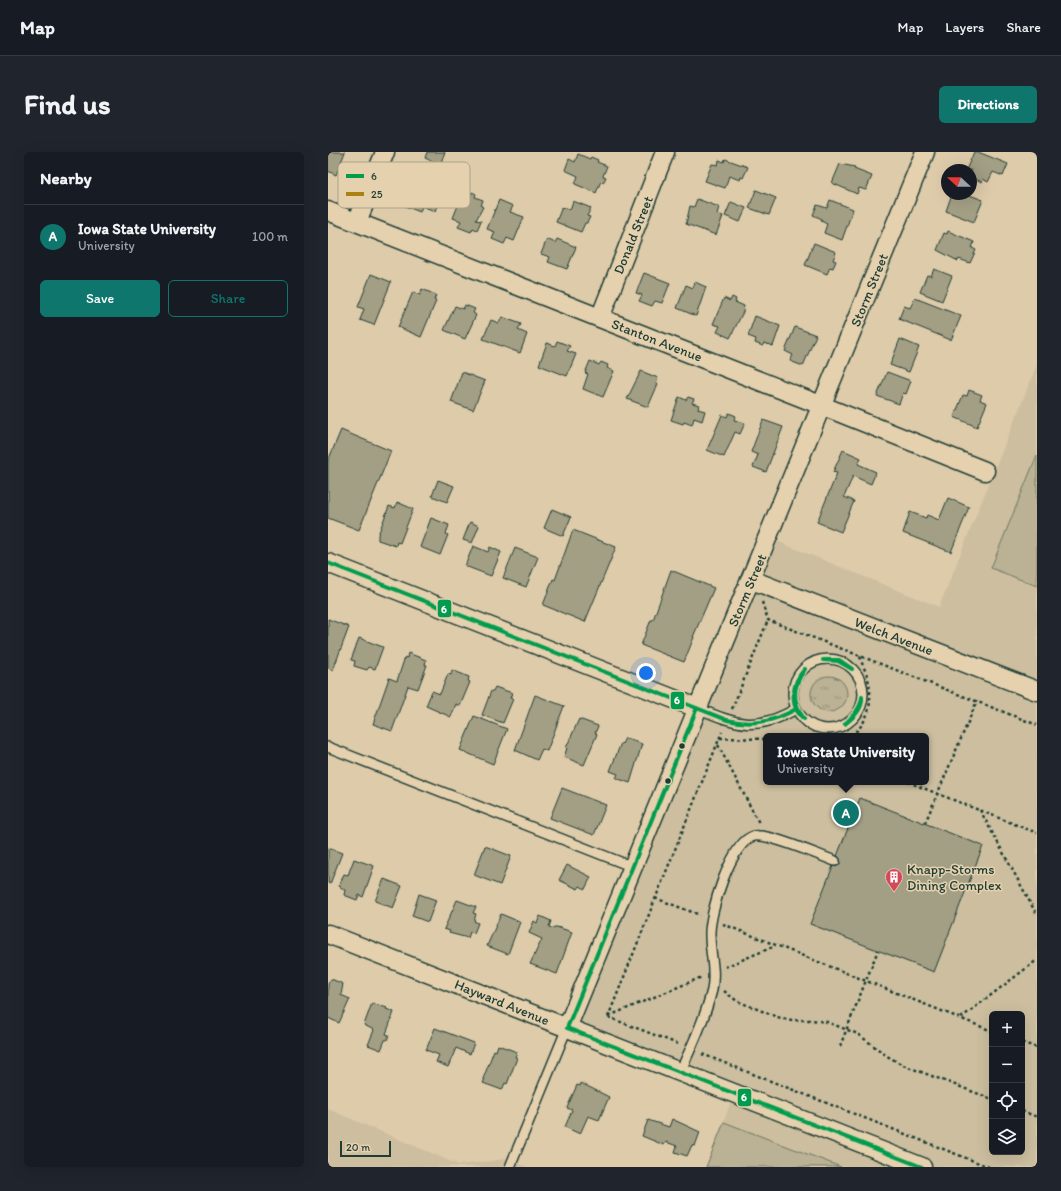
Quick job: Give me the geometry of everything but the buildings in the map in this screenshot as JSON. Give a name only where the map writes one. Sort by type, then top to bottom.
[{"type":"street","points":[[381,162],[385,152]]},
{"type":"street","name":"Donald Street","points":[[600,318],[665,152]]},
{"type":"street","name":"Storm Street","points":[[567,1028],[697,708],[752,580],[925,152]]},
{"type":"street","points":[[357,222],[363,208]]},
{"type":"street","name":"Stanton Avenue","points":[[328,211],[985,471]]},
{"type":"street","points":[[328,563],[697,708]]},
{"type":"street","name":"Welch Avenue","points":[[752,580],[1037,691]]},
{"type":"street","name":"Hayward Avenue","points":[[328,934],[922,1167]]},
{"type":"lane","points":[[821,659],[833,659],[845,663],[854,670],[860,680],[863,690],[860,707],[851,721],[841,727],[830,729],[819,728],[809,723],[796,709],[793,694],[795,682],[801,671],[810,664],[821,659]]},
{"type":"lane","points":[[697,708],[727,720],[749,724],[761,724],[784,716],[796,709]]},
{"type":"lane","points":[[328,747],[632,868]]},
{"type":"lane","points":[[680,1072],[711,991],[716,971],[710,936],[711,919],[721,888],[738,848],[742,843],[754,836],[766,836],[835,861]]},
{"type":"lane","points":[[510,1167],[567,1028]]},
{"type":"path","points":[[732,710],[768,620],[762,606],[762,597]]},
{"type":"path","points":[[768,620],[1037,725]]},
{"type":"path","points":[[855,733],[865,721],[870,707],[868,677],[861,665],[860,655]]},
{"type":"path","points":[[925,823],[977,701]]},
{"type":"path","points":[[608,1017],[722,732]]},
{"type":"path","points":[[720,738],[763,739]]},
{"type":"path","points":[[717,744],[766,836]]},
{"type":"path","points":[[916,785],[1037,833]]},
{"type":"path","points":[[980,810],[1037,915]]},
{"type":"path","points":[[655,898],[989,1030]]},
{"type":"path","points":[[608,1017],[776,946]]},
{"type":"path","points":[[840,1046],[878,950]]},
{"type":"path","points":[[961,1018],[1037,960]]},
{"type":"path","points":[[716,971],[724,992],[737,1001],[777,1017],[792,1020],[827,1022],[847,1029],[858,1034],[887,1056],[903,1065],[989,1099]]},
{"type":"path","points":[[608,1017],[989,1167]]},
{"type":"path","points":[[1025,1043],[1037,1048]]},
{"type":"path","points":[[1025,1112],[1037,1117]]},
{"type":"shaded area","points":[[1037,365],[1037,1167],[706,1167],[734,1094],[567,1028],[769,538],[939,607]]},
{"type":"shaded area","points":[[328,1109],[459,1165],[506,1159],[527,1167],[328,1167]]},
{"type":"green space","points":[[1037,455],[1037,586],[991,568]]},
{"type":"green space","points":[[833,676],[842,681],[846,687],[846,701],[842,707],[833,712],[825,712],[816,707],[812,701],[811,690],[816,681],[822,677]]},
{"type":"green space","points":[[724,1122],[841,1167],[706,1167]]},
{"type":"transit line","name":"6","points":[[328,563],[727,720],[746,723],[763,722],[779,717],[796,709]]},
{"type":"transit line","name":"6","points":[[823,660],[838,661],[852,669]]},
{"type":"transit line","name":"6","points":[[823,660],[839,660],[852,669]]},
{"type":"transit line","name":"6","points":[[804,719],[796,708],[794,694],[797,681],[805,669]]},
{"type":"transit line","name":"6","points":[[804,719],[797,706],[795,694],[798,682],[805,669]]},
{"type":"transit line","name":"6","points":[[845,724],[854,715],[862,697]]},
{"type":"transit line","name":"6","points":[[845,724],[855,716],[861,705],[862,697]]},
{"type":"transit line","name":"6","points":[[567,1028],[697,708]]},
{"type":"transit line","name":"6","points":[[567,1028],[922,1167]]},
{"type":"place","name":"Iowa State University","points":[[846,813]]},
{"type":"place","name":"Knapp-Storms Dining Complex","points":[[894,892]]}]
